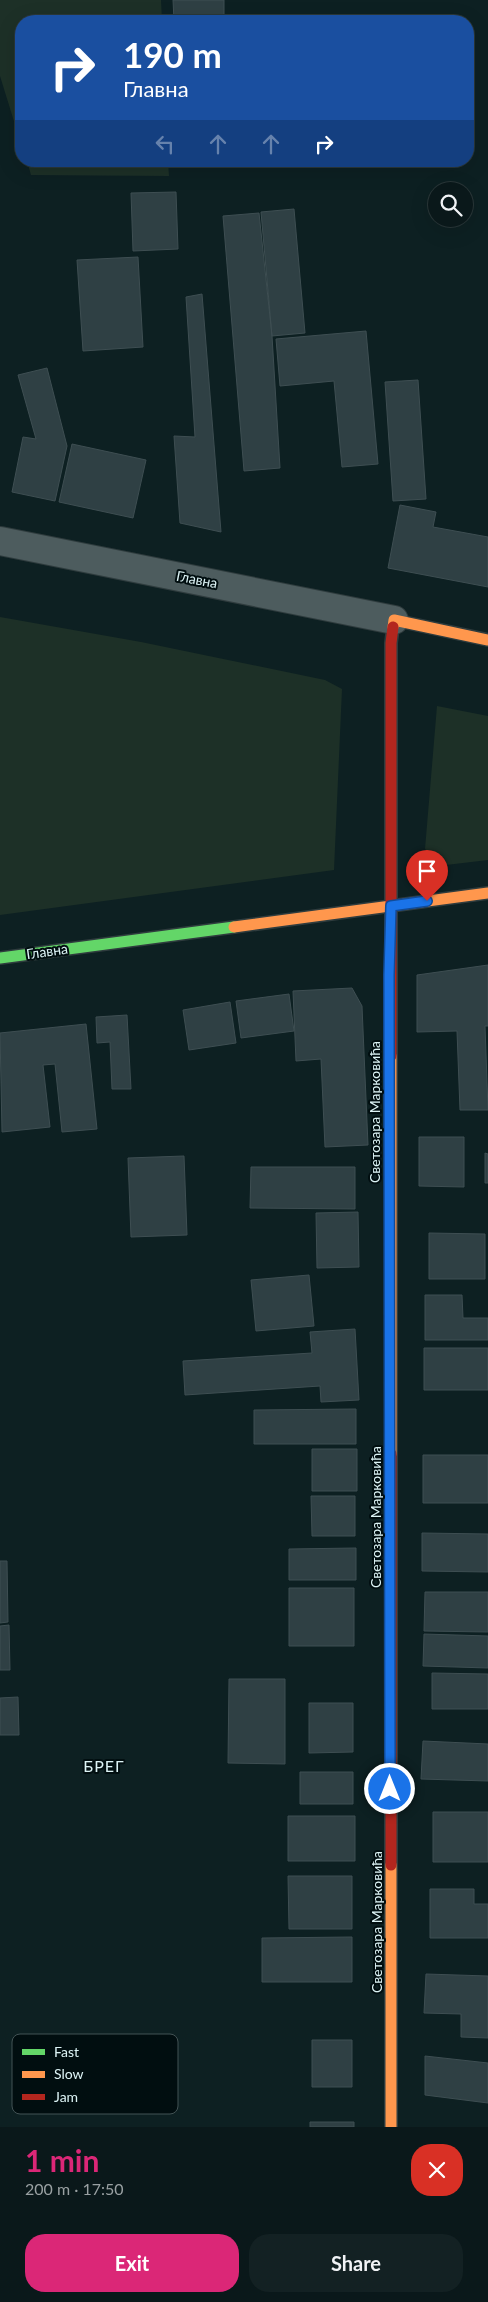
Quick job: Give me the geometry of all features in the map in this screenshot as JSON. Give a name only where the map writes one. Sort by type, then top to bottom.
[{"type":"street","name":"Главна","points":[[0,541],[488,640]]},
{"type":"street","points":[[391,906],[390,643],[394,620]]},
{"type":"street","name":"Главна","points":[[0,958],[488,893]]},
{"type":"street","name":"Светозара Марковића","points":[[391,906],[389,975],[391,2127]]},
{"type":"green space","points":[[0,0],[161,0],[162,15],[15,15],[15,125],[0,76]]},
{"type":"green space","points":[[29,167],[168,167],[169,176],[31,175]]},
{"type":"green space","points":[[0,617],[141,642],[325,680],[342,689],[334,870],[0,915]]},
{"type":"green space","points":[[437,706],[488,716],[488,860],[446,865],[425,849]]},
{"type":"building","points":[[173,0],[224,0],[224,15],[174,15]]},
{"type":"building","points":[[176,192],[178,249],[133,251],[131,193]]},
{"type":"building","points":[[294,209],[305,333],[272,336],[261,212]]},
{"type":"building","points":[[259,213],[272,336],[280,468],[244,471],[223,216]]},
{"type":"building","points":[[138,257],[143,347],[83,351],[77,260]]},
{"type":"building","points":[[202,294],[221,532],[180,523],[174,436],[195,437],[186,297]]},
{"type":"building","points":[[366,331],[378,464],[342,467],[334,381],[280,386],[276,339]]},
{"type":"building","points":[[47,368],[67,446],[55,501],[12,492],[23,437],[36,439],[18,375]]},
{"type":"building","points":[[418,380],[426,499],[393,501],[385,382]]},
{"type":"building","points":[[72,444],[146,460],[133,518],[59,502]]},
{"type":"building","points":[[400,505],[436,512],[433,527],[488,537],[488,587],[388,568]]},
{"type":"building","points":[[488,965],[488,1026],[485,1026],[488,1110],[460,1110],[457,1031],[417,1032],[417,975]]},
{"type":"building","points":[[352,988],[362,1006],[368,1145],[325,1147],[321,1059],[296,1061],[293,991]]},
{"type":"building","points":[[289,994],[294,1031],[241,1038],[236,1001]]},
{"type":"building","points":[[230,1002],[236,1043],[189,1050],[183,1010]]},
{"type":"building","points":[[127,1015],[131,1089],[112,1089],[110,1042],[97,1043],[96,1017]]},
{"type":"building","points":[[86,1024],[97,1129],[62,1132],[55,1064],[43,1065],[50,1127],[2,1132],[0,1033]]},
{"type":"building","points":[[419,1137],[464,1137],[464,1187],[419,1186]]},
{"type":"building","points":[[485,1153],[488,1154],[488,1183],[485,1183]]},
{"type":"building","points":[[184,1156],[187,1235],[131,1237],[128,1158]]},
{"type":"building","points":[[251,1167],[355,1167],[355,1209],[250,1208]]},
{"type":"building","points":[[358,1212],[359,1267],[317,1268],[316,1213]]},
{"type":"building","points":[[429,1233],[485,1234],[485,1279],[429,1279]]},
{"type":"building","points":[[309,1275],[314,1326],[256,1331],[251,1280]]},
{"type":"building","points":[[425,1295],[462,1295],[463,1318],[488,1318],[488,1340],[425,1340]]},
{"type":"building","points":[[355,1329],[359,1400],[321,1402],[320,1386],[185,1395],[183,1361],[312,1353],[310,1332]]},
{"type":"building","points":[[424,1348],[488,1348],[488,1390],[424,1390]]},
{"type":"building","points":[[356,1409],[356,1444],[254,1444],[254,1410]]},
{"type":"building","points":[[312,1449],[357,1449],[357,1491],[312,1491]]},
{"type":"building","points":[[423,1455],[488,1455],[488,1503],[423,1503]]},
{"type":"building","points":[[311,1496],[355,1496],[355,1536],[312,1536]]},
{"type":"building","points":[[422,1533],[488,1534],[488,1572],[422,1571]]},
{"type":"building","points":[[356,1548],[356,1580],[289,1580],[289,1549]]},
{"type":"building","points":[[0,1561],[7,1561],[8,1622],[0,1623]]},
{"type":"building","points":[[289,1588],[354,1588],[354,1646],[289,1646]]},
{"type":"building","points":[[425,1592],[488,1592],[488,1632],[424,1631]]},
{"type":"building","points":[[9,1625],[10,1670],[0,1670],[0,1626]]},
{"type":"building","points":[[424,1634],[488,1636],[488,1668],[423,1666]]},
{"type":"building","points":[[432,1673],[488,1674],[488,1709],[432,1709]]},
{"type":"building","points":[[229,1679],[285,1679],[285,1764],[228,1763]]},
{"type":"building","points":[[18,1697],[19,1735],[0,1735],[0,1698]]},
{"type":"building","points":[[309,1703],[353,1703],[353,1752],[309,1753]]},
{"type":"building","points":[[423,1741],[488,1744],[488,1781],[421,1779]]},
{"type":"building","points":[[300,1772],[353,1772],[353,1804],[300,1804]]},
{"type":"building","points":[[433,1812],[488,1812],[488,1862],[433,1862]]},
{"type":"building","points":[[288,1816],[355,1816],[355,1861],[288,1861]]},
{"type":"building","points":[[288,1876],[352,1876],[352,1929],[289,1929]]},
{"type":"building","points":[[430,1889],[474,1889],[474,1904],[488,1904],[488,1938],[430,1938]]},
{"type":"building","points":[[352,1937],[352,1982],[262,1982],[262,1938]]},
{"type":"building","points":[[426,1974],[488,1976],[488,2038],[461,2037],[461,2014],[424,2013]]},
{"type":"building","points":[[312,2040],[352,2040],[352,2087],[312,2087]]},
{"type":"building","points":[[425,2056],[488,2063],[488,2103],[425,2095]]},
{"type":"building","points":[[310,2122],[354,2122],[354,2127],[310,2127]]},
{"type":"traffic: fast","points":[[0,958],[234,927]]},
{"type":"traffic: slow","points":[[393,627],[394,620],[488,640]]},
{"type":"traffic: slow","points":[[234,927],[488,893]]},
{"type":"traffic: slow","points":[[391,1056],[391,1454]]},
{"type":"traffic: slow","points":[[391,1865],[391,2127]]},
{"type":"traffic: jam","points":[[391,1056],[391,643],[393,627]]},
{"type":"traffic: jam","points":[[391,1454],[391,1865]]},
{"type":"district","name":"БРЕГ","points":[[104,1765]]},
{"type":"route","points":[[390,1789],[389,975],[391,906],[427,901]]}]
